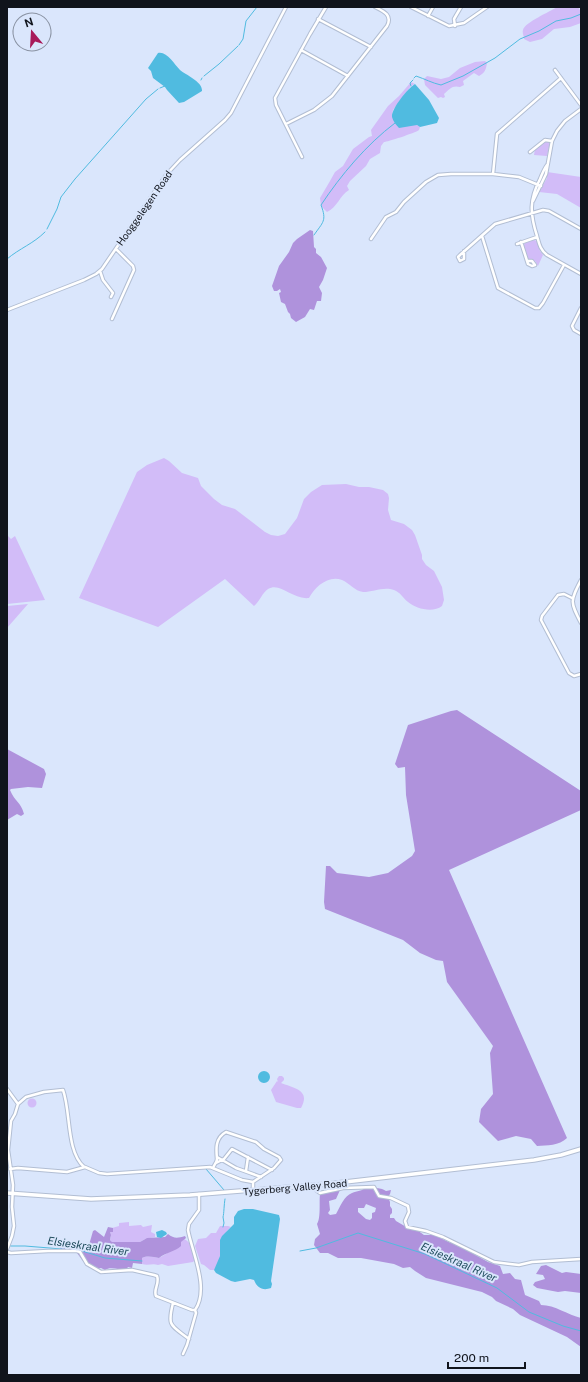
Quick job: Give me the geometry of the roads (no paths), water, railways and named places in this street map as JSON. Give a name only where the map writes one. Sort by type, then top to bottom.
[{"type":"main road","name":"Tygerberg Valley Road","points":[[7,1193],[74,1199],[106,1199],[253,1191],[525,1162],[552,1157],[581,1149]]},
{"type":"street","name":"Hooggelegen Road","points":[[7,310],[84,280],[100,271],[168,172],[231,114],[286,7]]},
{"type":"street","points":[[302,157],[276,105],[275,98],[326,7]]},
{"type":"street","points":[[286,124],[322,105],[332,96],[387,26],[389,20],[386,13],[375,7]]},
{"type":"street","points":[[411,7],[449,26],[464,23],[487,7]]},
{"type":"street","points":[[428,16],[433,7]]},
{"type":"street","points":[[455,26],[454,19],[460,7]]},
{"type":"street","points":[[318,19],[371,47]]},
{"type":"street","points":[[301,50],[348,76]]},
{"type":"street","points":[[555,70],[581,106]]},
{"type":"street","points":[[493,174],[497,134],[561,78]]},
{"type":"street","points":[[533,202],[546,174],[552,141],[560,126],[581,109]]},
{"type":"street","points":[[530,152],[545,140],[552,141]]},
{"type":"street","points":[[547,165],[533,195],[531,213],[537,237],[544,253],[581,274]]},
{"type":"street","points":[[371,239],[386,217],[396,212],[404,202],[426,182],[438,175],[493,174],[519,177],[540,186]]},
{"type":"street","points":[[464,251],[495,224],[543,210],[548,211],[581,230]]},
{"type":"street","points":[[482,236],[498,288],[535,308],[539,308],[543,303],[564,264]]},
{"type":"street","points":[[517,244],[537,237]]},
{"type":"street","points":[[521,242],[527,261]]},
{"type":"street","points":[[112,319],[134,270],[133,266],[116,249]]},
{"type":"street","points":[[100,271],[103,280],[113,293],[111,297]]},
{"type":"street","points":[[581,308],[572,325],[574,330],[581,334]]},
{"type":"street","points":[[581,580],[572,598],[573,608],[581,623]]},
{"type":"street","points":[[572,598],[564,594],[558,595],[542,616],[541,620],[569,673],[574,676],[581,674]]},
{"type":"street","points":[[7,1089],[18,1104]]},
{"type":"street","points":[[196,1310],[192,1310],[156,1296],[155,1291],[158,1279],[157,1276],[154,1275],[132,1270],[101,1272],[87,1264],[80,1252],[76,1251],[11,1253],[7,1250],[14,1226],[13,1185],[8,1150],[11,1121],[18,1104],[27,1096],[49,1091],[63,1090],[74,1148],[78,1161],[85,1168],[99,1173],[107,1174],[213,1168],[235,1178],[253,1182],[272,1170],[280,1161],[280,1157],[264,1149],[256,1142],[228,1132],[224,1133],[217,1142],[215,1150],[216,1163],[213,1168]]},
{"type":"street","points":[[216,1163],[226,1158],[232,1150],[248,1156],[272,1170]]},
{"type":"street","points":[[246,1171],[248,1156]]},
{"type":"street","points":[[216,1157],[222,1161],[261,1177]]},
{"type":"street","points":[[75,1169],[78,1161]]},
{"type":"street","points":[[10,1168],[67,1172],[85,1168]]},
{"type":"street","points":[[253,1182],[253,1191]]},
{"type":"street","points":[[317,1191],[320,1193],[343,1188],[374,1187],[379,1196],[391,1198],[408,1206],[409,1212],[404,1221],[407,1227],[426,1231],[443,1237],[492,1262],[516,1266],[532,1262],[581,1259]]},
{"type":"street","points":[[184,1354],[199,1301],[200,1290],[198,1264],[188,1228],[199,1210],[199,1194]]},
{"type":"street","points":[[173,1303],[170,1314],[171,1325],[189,1339]]},
{"type":"water","points":[[158,53],[164,54],[170,58],[180,70],[200,85],[202,91],[184,102],[179,103],[165,87],[153,78],[151,71],[148,68]]},
{"type":"water","points":[[415,84],[429,100],[439,118],[437,123],[420,127],[417,125],[399,128],[393,120],[392,113],[400,99]]},
{"type":"water","points":[[262,1071],[266,1071],[270,1077],[266,1083],[262,1083],[258,1079],[258,1075]]},
{"type":"water","points":[[253,1209],[279,1215],[280,1219],[271,1288],[261,1288],[254,1280],[250,1279],[235,1282],[231,1281],[216,1273],[214,1270],[220,1256],[220,1240],[234,1224],[234,1217],[238,1211]]},
{"type":"water","points":[[162,1230],[167,1234],[161,1238],[157,1237],[156,1232]]},
{"type":"waterway","points":[[239,45],[243,39],[246,21],[257,7]]},
{"type":"waterway","points":[[414,78],[416,76],[441,85],[463,76],[495,58],[520,39],[539,31],[556,21],[581,14]]},
{"type":"waterway","points":[[204,76],[238,46]]},
{"type":"waterway","points":[[411,86],[410,83],[413,80]]},
{"type":"waterway","points":[[160,88],[165,86]]},
{"type":"waterway","points":[[47,229],[61,197],[75,179],[146,99],[158,89]]},
{"type":"waterway","points":[[314,235],[322,224],[324,218],[321,205],[364,151],[395,123]]},
{"type":"waterway","points":[[7,259],[36,240],[45,232]]},
{"type":"waterway","points":[[206,1169],[224,1190]]},
{"type":"waterway","points":[[223,1227],[225,1199]]},
{"type":"waterway","name":"Elsieskraal River","points":[[300,1251],[316,1248],[358,1233],[425,1254],[497,1288],[529,1312],[563,1326],[581,1331]]},
{"type":"waterway","name":"Elsieskraal River","points":[[7,1245],[74,1250]]},
{"type":"waterway","name":"Elsieskraal River","points":[[79,1250],[105,1258],[142,1261]]}]
